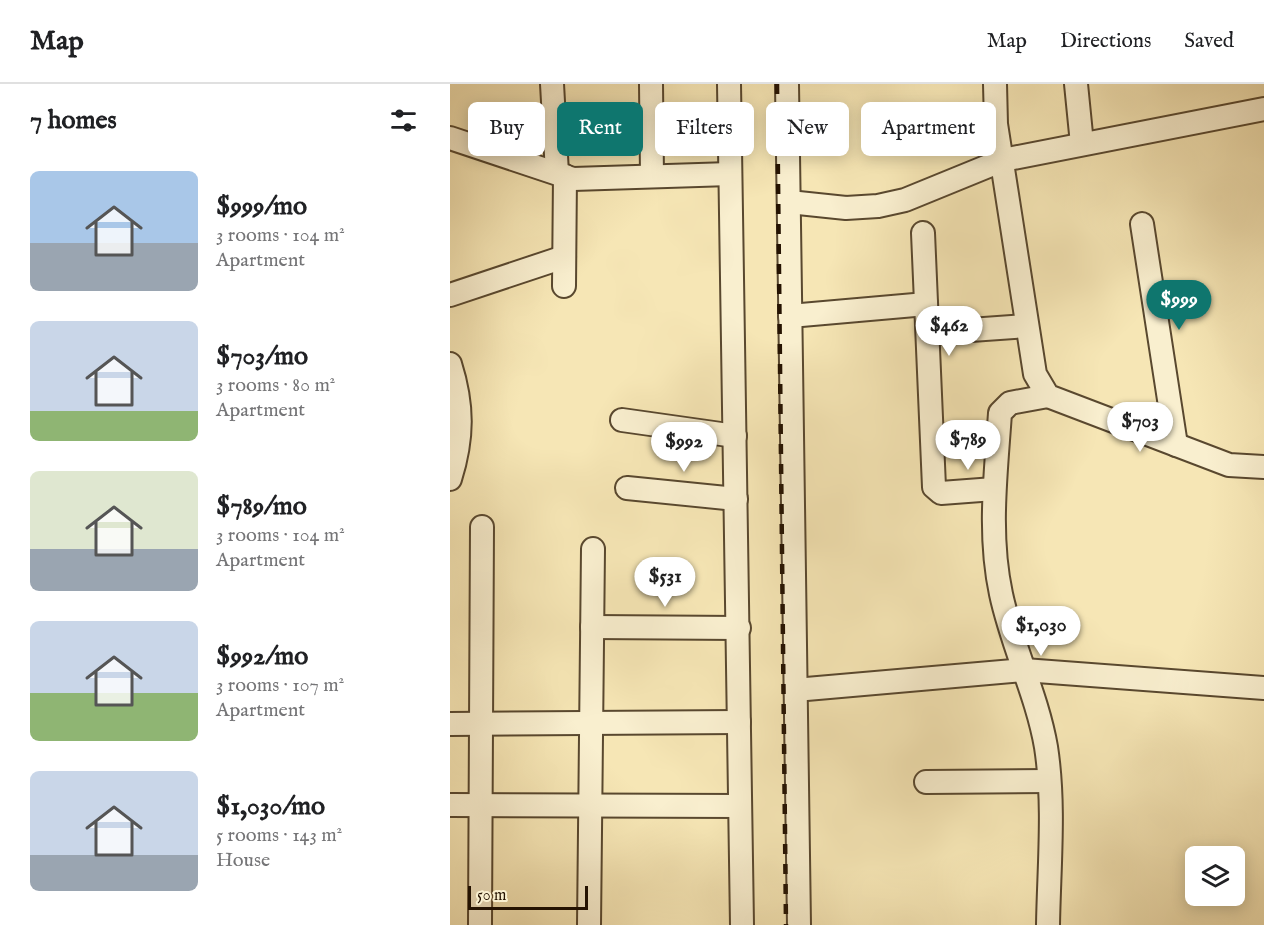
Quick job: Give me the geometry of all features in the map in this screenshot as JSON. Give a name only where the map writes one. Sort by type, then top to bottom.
[{"type":"street","points":[[552,84],[561,175],[564,286]]},
{"type":"street","points":[[651,84],[652,176]]},
{"type":"street","points":[[729,84],[742,925]]},
{"type":"street","points":[[787,84],[799,925]]},
{"type":"street","points":[[995,84],[996,124],[1035,374],[1048,396]]},
{"type":"street","points":[[1076,84],[1082,144]]},
{"type":"street","points":[[789,202],[846,208],[878,206],[922,193],[1003,160],[1264,109]]},
{"type":"street","points":[[450,138],[573,179],[730,174]]},
{"type":"street","points":[[1142,224],[1176,445]]},
{"type":"street","points":[[923,233],[934,487],[941,493],[994,489]]},
{"type":"street","points":[[450,295],[564,257]]},
{"type":"street","points":[[790,316],[926,304]]},
{"type":"street","points":[[928,333],[1027,326]]},
{"type":"street","points":[[450,364],[458,396],[461,431],[459,453],[450,479]]},
{"type":"street","points":[[1048,925],[1049,781],[1042,728],[1002,597],[996,567],[994,489],[1000,412],[1010,403],[1048,396],[1229,465],[1264,467]]},
{"type":"street","points":[[622,420],[735,436]]},
{"type":"street","points":[[627,488],[736,499]]},
{"type":"street","points":[[480,925],[482,526]]},
{"type":"street","points":[[589,925],[593,549]]},
{"type":"street","points":[[592,627],[739,628]]},
{"type":"street","points":[[795,690],[1024,669],[1264,688]]},
{"type":"street","points":[[450,724],[739,722]]},
{"type":"street","points":[[926,782],[1049,781]]},
{"type":"street","points":[[450,805],[740,806]]},
{"type":"railway","points":[[777,84],[786,925]]}]
